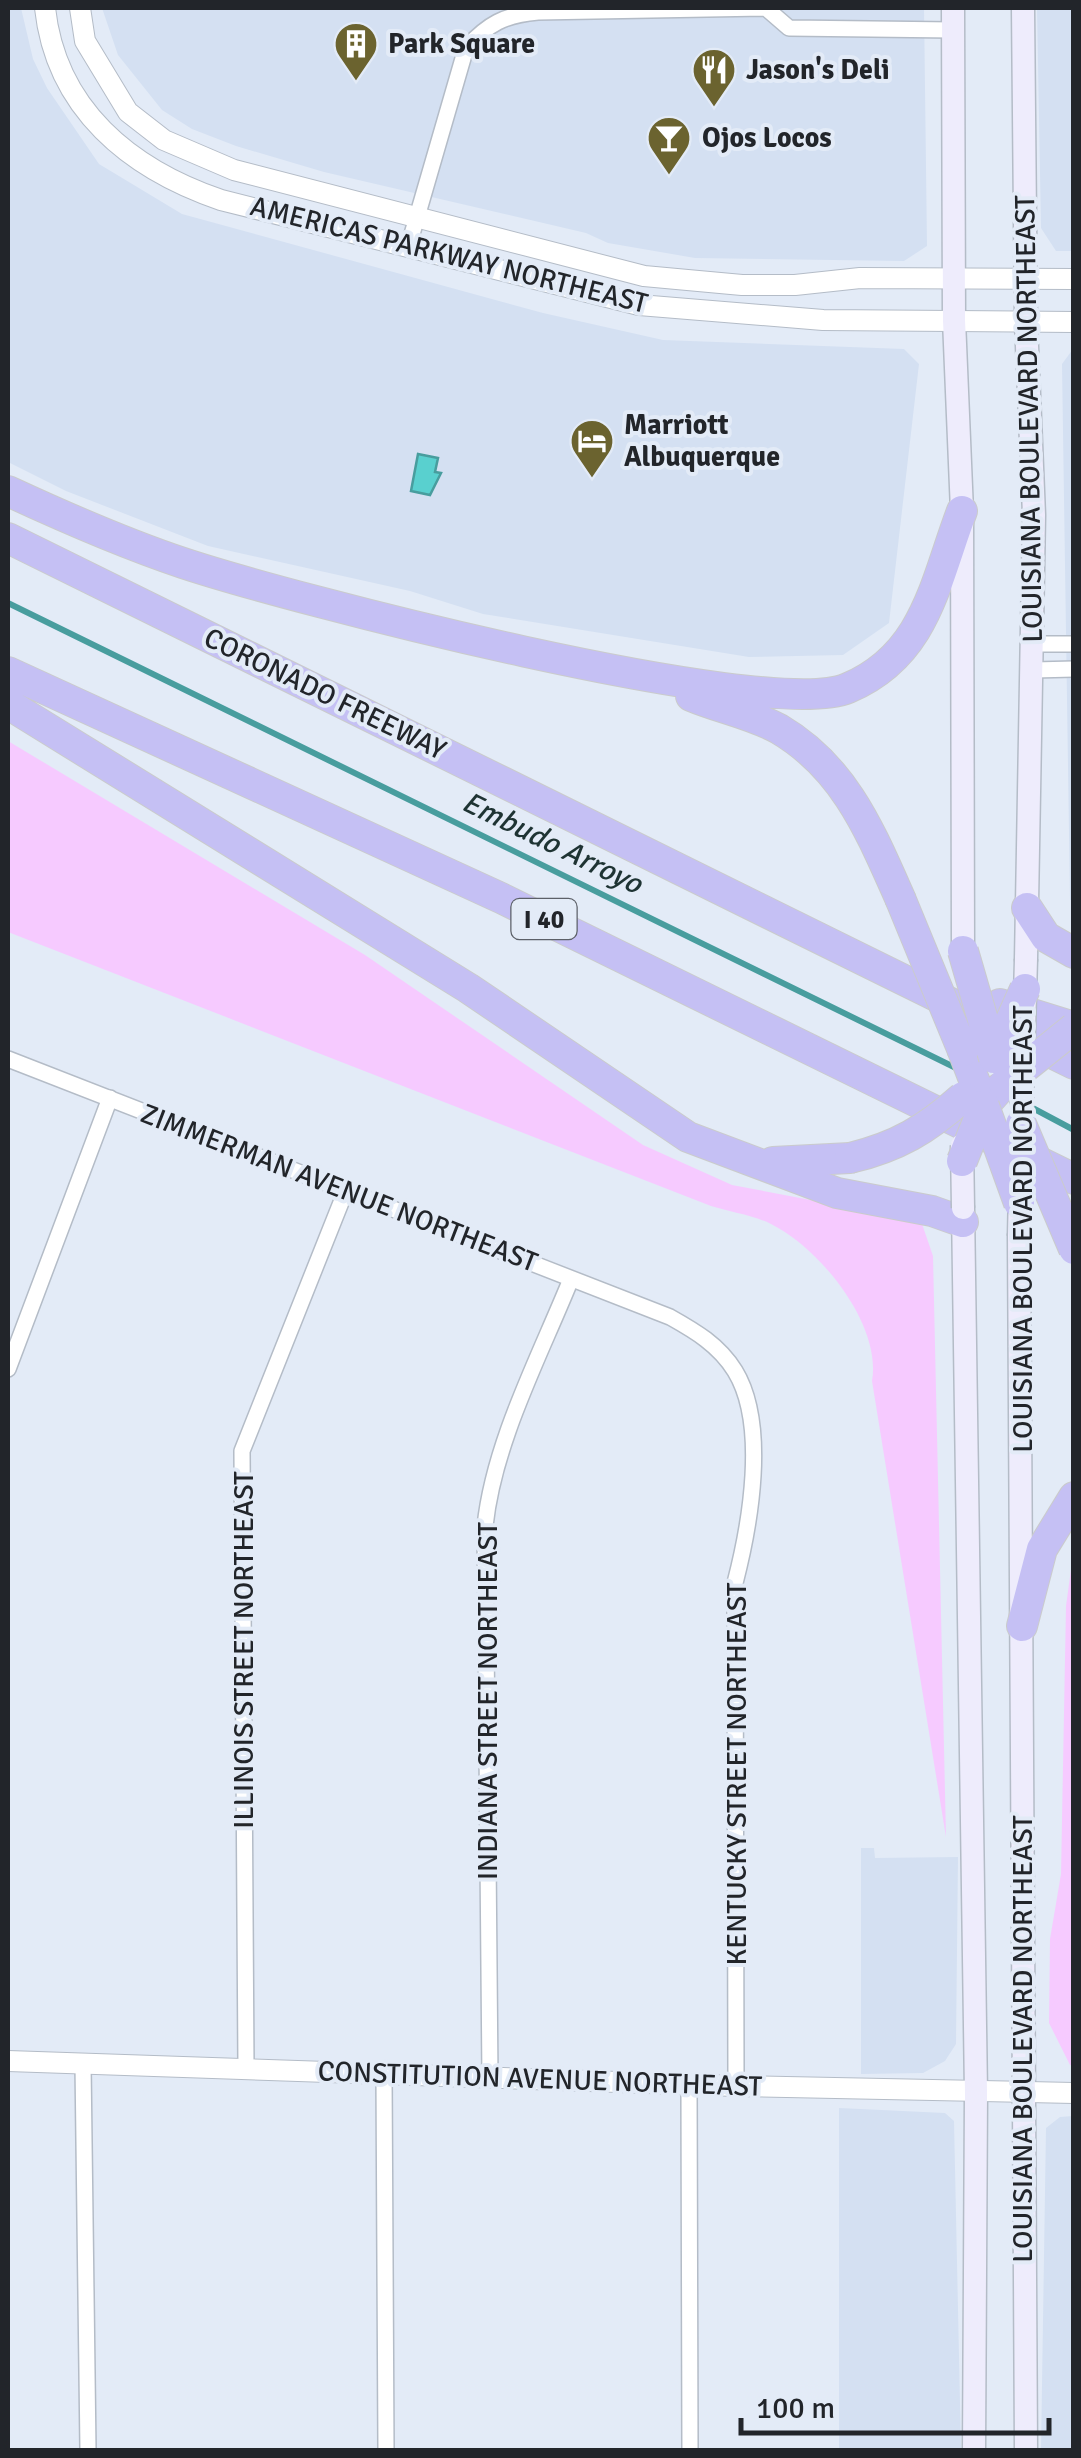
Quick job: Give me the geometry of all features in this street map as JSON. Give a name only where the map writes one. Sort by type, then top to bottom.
[{"type":"highway","points":[[8,491],[182,563],[314,602],[632,672],[808,697],[845,690],[896,658],[916,634],[939,583],[962,512]]},
{"type":"highway","name":"CORONADO FREEWAY","points":[[8,538],[1074,1064]]},
{"type":"highway","name":"I 40","points":[[8,672],[502,898],[1074,1179]]},
{"type":"highway","points":[[632,672],[777,728],[833,770],[870,829],[962,1052],[991,1082],[1022,1124],[1074,1250]]},
{"type":"highway","points":[[8,704],[468,988],[664,1122],[730,1156],[838,1194],[962,1215]]},
{"type":"highway","points":[[1027,908],[1046,937],[1074,952]]},
{"type":"highway","points":[[962,941],[1020,1203]]},
{"type":"highway","points":[[881,968],[1074,1027]]},
{"type":"highway","points":[[962,1160],[1025,974]]},
{"type":"highway","points":[[755,1162],[850,1158],[890,1148],[914,1136],[1074,1027]]},
{"type":"highway","points":[[1022,1626],[1042,1549],[1074,1497]]},
{"type":"main road","name":"LOUISIANA BOULEVARD NORTHEAST","points":[[1024,8],[1025,275],[1034,644],[1025,974]]},
{"type":"main road","points":[[953,19],[953,280],[962,512],[962,1052]]},
{"type":"main road","name":"LOUISIANA BOULEVARD NORTHEAST","points":[[1022,1124],[1018,1236],[1026,2450]]},
{"type":"main road","name":"LOUISIANA BOULEVARD NORTHEAST","points":[[962,1160],[976,2093],[974,2450]]},
{"type":"street","name":"AMERICAS PARKWAY NORTHEAST","points":[[45,8],[57,58],[90,118],[143,166],[172,183],[221,200],[639,305],[823,320],[1074,322]]},
{"type":"street","name":"AMERICAS PARKWAY NORTHEAST","points":[[80,8],[86,41],[101,74],[128,112],[164,140],[234,170],[662,278],[795,285],[860,278],[953,280],[1025,275],[1074,279]]},
{"type":"street","points":[[408,248],[466,48],[486,26],[510,14],[768,8],[789,28],[953,19]]},
{"type":"street","points":[[1034,644],[1074,644]]},
{"type":"street","points":[[1034,670],[1074,668]]},
{"type":"street","name":"ZIMMERMAN AVENUE NORTHEAST","points":[[8,1060],[670,1317]]},
{"type":"street","points":[[8,1369],[110,1098]]},
{"type":"street","name":"ILLINOIS STREET NORTHEAST","points":[[246,2068],[242,1452],[346,1190]]},
{"type":"street","name":"INDIANA STREET NORTHEAST","points":[[490,2078],[484,1526],[488,1492],[570,1279]]},
{"type":"street","name":"KENTUCKY STREET NORTHEAST","points":[[670,1317],[698,1333],[734,1369],[750,1418],[749,1526],[734,1583],[736,2086]]},
{"type":"street","name":"CONSTITUTION AVENUE NORTHEAST","points":[[8,2060],[736,2086],[1074,2093]]},
{"type":"street","points":[[83,2064],[88,2450]]},
{"type":"street","points":[[384,2074],[386,2450]]},
{"type":"street","points":[[689,2084],[690,2450]]},
{"type":"shaded area","points":[[8,8],[21,8],[33,59],[47,88],[99,164],[182,214],[543,313],[663,340],[904,349],[919,364],[889,623],[843,655],[749,657],[483,614],[410,591],[208,546],[66,491],[8,462]]},
{"type":"shaded area","points":[[102,8],[924,8],[927,246],[904,261],[695,258],[608,243],[586,233],[324,172],[236,146],[192,129],[162,110],[118,55]]},
{"type":"shaded area","points":[[1037,8],[1073,8],[1073,251],[1056,251],[1041,228]]},
{"type":"shaded area","points":[[1073,349],[1073,900],[1070,900],[1062,364]]},
{"type":"shaded area","points":[[418,454],[438,458],[435,472],[441,473],[430,495],[411,491]]},
{"type":"shaded area","points":[[8,741],[365,955],[643,1145],[732,1185],[921,1221],[933,1256],[946,1837],[872,1381],[873,1359],[857,1313],[827,1269],[790,1235],[764,1221],[711,1206],[8,932]]},
{"type":"shaded area","points":[[1073,1555],[1074,2065],[1070,2065],[1049,2023],[1050,1939],[1061,1874],[1066,1606]]},
{"type":"shaded area","points":[[861,1848],[874,1848],[875,1858],[958,1857],[956,2044],[945,2061],[923,2073],[861,2074]]},
{"type":"shaded area","points":[[839,2108],[945,2113],[954,2121],[961,2450],[839,2450]]},
{"type":"shaded area","points":[[1073,2116],[1073,2450],[1041,2450],[1046,2128],[1060,2117]]},
{"type":"waterway","name":"Embudo Arroyo","points":[[8,603],[958,1069]]},
{"type":"waterway","name":"Embudo Arroyo","points":[[1027,1105],[1074,1130]]},
{"type":"place","name":"Park Square","points":[[356,82]]},
{"type":"place","name":"Jason's Deli","points":[[714,108]]},
{"type":"place","name":"Ojos Locos","points":[[669,176]]},
{"type":"place","name":"Marriott Albuquerque","points":[[592,479]]}]
